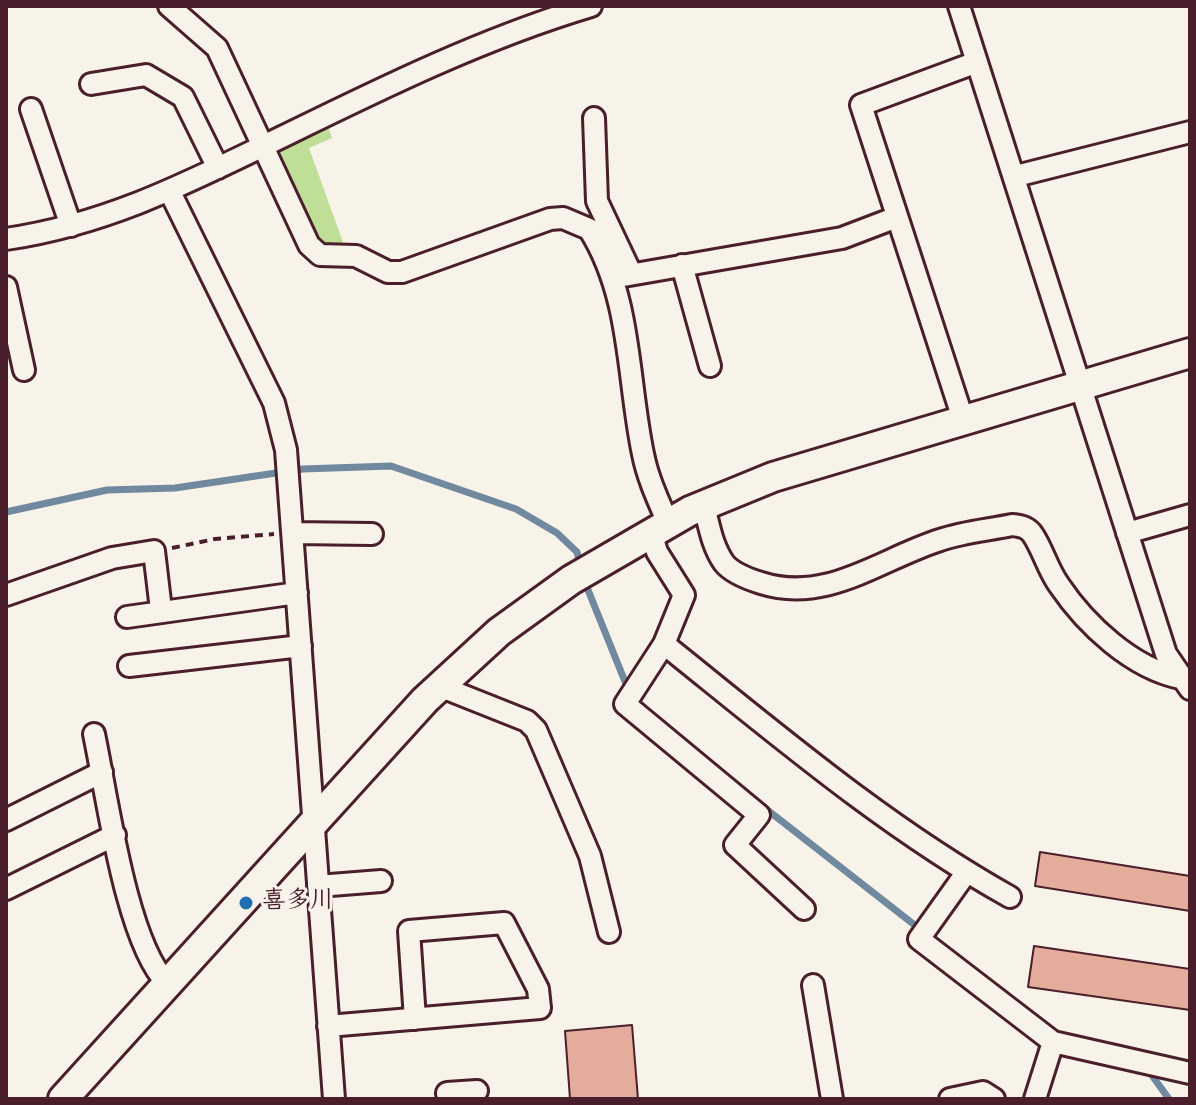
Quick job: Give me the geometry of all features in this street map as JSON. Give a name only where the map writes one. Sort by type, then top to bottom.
[{"type":"street","points":[[169,6],[217,48],[309,245],[320,255],[356,256],[388,272],[402,272],[550,219],[563,218],[604,236]]},
{"type":"street","points":[[6,239],[71,226],[135,207],[493,38],[591,6]]},
{"type":"street","points":[[959,6],[1016,176],[1166,654],[1185,683]]},
{"type":"street","points":[[963,419],[861,105],[977,62]]},
{"type":"street","points":[[91,84],[146,75],[183,97],[218,168]]},
{"type":"street","points":[[31,109],[71,226]]},
{"type":"street","points":[[594,118],[597,201],[604,236],[621,276],[643,455],[660,528],[657,552],[684,595],[664,644],[625,704],[759,815],[735,845],[804,909]]},
{"type":"street","points":[[1016,176],[1190,132]]},
{"type":"street","points":[[170,192],[274,403],[288,471],[334,1099]]},
{"type":"street","points":[[621,276],[842,238],[897,217]]},
{"type":"street","points":[[682,265],[710,366]]},
{"type":"street","points":[[6,287],[24,370]]},
{"type":"street","points":[[63,1099],[313,820],[439,686],[538,602],[660,528],[773,477],[1190,353]]},
{"type":"street","points":[[704,506],[714,544],[725,565],[746,578],[794,589],[823,587],[853,578],[940,540],[1012,525],[1024,526],[1033,534],[1044,560],[1078,610],[1152,672],[1185,683]]},
{"type":"street","points":[[1127,533],[1190,515]]},
{"type":"street","points":[[293,533],[372,534]]},
{"type":"street","points":[[6,595],[112,558],[154,551],[161,610]]},
{"type":"street","points":[[127,617],[297,593]]},
{"type":"street","points":[[664,644],[856,797],[966,873],[1010,897]]},
{"type":"street","points":[[129,666],[301,646]]},
{"type":"street","points":[[439,686],[527,721],[536,730],[590,856],[609,932]]},
{"type":"street","points":[[94,734],[135,926],[151,968],[167,983]]},
{"type":"street","points":[[6,820],[102,772]]},
{"type":"street","points":[[6,889],[115,835]]},
{"type":"street","points":[[966,873],[919,939],[1053,1042],[1190,1073]]},
{"type":"street","points":[[318,886],[381,881]]},
{"type":"street","points":[[328,1026],[415,1019],[540,1008],[538,989],[504,923],[409,931],[415,1019]]},
{"type":"street","points":[[813,985],[832,1099]]},
{"type":"street","points":[[1035,1099],[1053,1042]]},
{"type":"street","points":[[448,1099],[447,1093],[477,1091]]},
{"type":"street","points":[[950,1099],[983,1092],[994,1099]]},
{"type":"path","points":[[154,551],[215,539],[293,533]]},
{"type":"green space","points":[[325,118],[332,138],[309,148],[348,256],[320,255],[264,145]]},
{"type":"building","points":[[1040,852],[1190,876],[1190,911],[1035,886]]},
{"type":"building","points":[[1034,946],[1190,969],[1190,1010],[1028,987]]},
{"type":"building","points":[[632,1025],[638,1099],[570,1099],[565,1031]]},
{"type":"waterway","points":[[6,512],[107,490],[175,488],[303,469],[391,466],[516,509],[557,533],[577,552],[581,568]]},
{"type":"waterway","points":[[584,580],[630,694]]},
{"type":"waterway","points":[[761,805],[921,930]]},
{"type":"waterway","points":[[1144,1072],[1151,1074],[1169,1099]]},
{"type":"place","name":"喜多川","points":[[246,903]]}]
